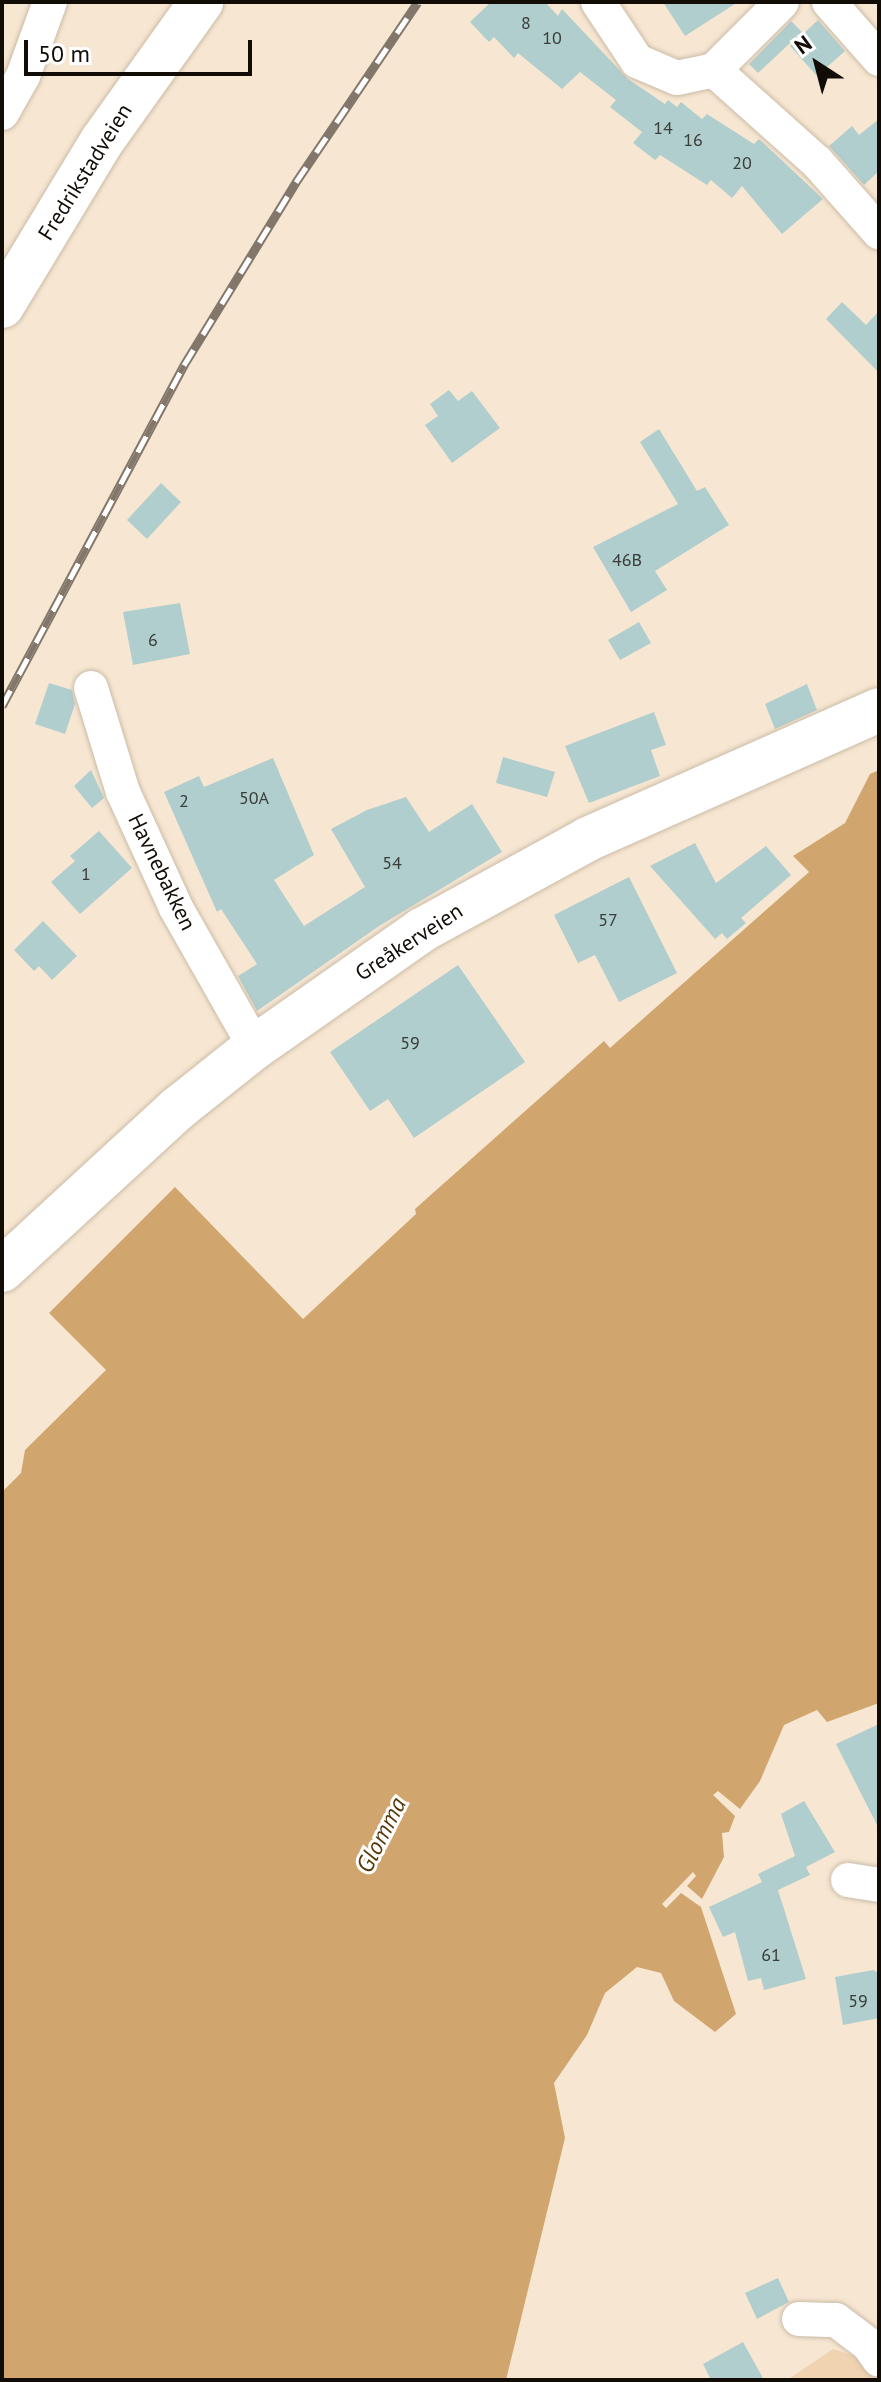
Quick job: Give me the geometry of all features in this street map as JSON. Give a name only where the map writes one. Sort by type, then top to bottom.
[{"type":"main road","name":"Fredrikstadveien","points":[[2,306],[102,141],[201,2]]},
{"type":"main road","name":"Greåkerveien","points":[[2,1270],[102,1173],[255,1047],[422,930],[496,886],[588,839],[879,710]]},
{"type":"street","points":[[2,113],[23,76],[50,2]]},
{"type":"street","points":[[598,2],[637,61],[677,78],[714,70],[782,2]]},
{"type":"street","points":[[829,2],[879,59]]},
{"type":"street","points":[[714,70],[817,162],[879,232]]},
{"type":"street","name":"Havnebakken","points":[[91,688],[123,792],[176,908],[255,1047]]},
{"type":"street","points":[[799,2319],[836,2320],[868,2344],[879,2360]]},
{"type":"shaded area","points":[[833,2349],[867,2360],[879,2380],[787,2380]]},
{"type":"water","name":"Glomma","points":[[879,770],[879,1703],[827,1722],[817,1710],[784,1725],[760,1781],[740,1809],[718,1791],[713,1795],[735,1816],[729,1832],[722,1833],[724,1857],[702,1899],[687,1886],[696,1876],[693,1872],[662,1904],[666,1908],[681,1893],[701,1907],[736,2014],[715,2032],[674,2001],[661,1973],[637,1967],[605,1993],[587,2035],[554,2083],[565,2138],[506,2380],[2,2380],[2,1492],[21,1473],[25,1450],[106,1370],[49,1313],[175,1187],[303,1319],[416,1214],[415,1209],[604,1041],[610,1048],[809,872],[793,856],[845,823],[870,774]]},
{"type":"building","points":[[491,2],[545,2],[558,16],[562,9],[628,79],[665,104],[668,100],[677,107],[681,102],[702,119],[707,114],[754,144],[759,139],[823,199],[782,234],[742,186],[732,198],[711,180],[707,185],[660,155],[655,160],[633,143],[642,132],[610,107],[616,100],[580,72],[562,89],[518,53],[514,58],[494,37],[489,42],[470,22]]},
{"type":"building","points":[[663,2],[738,2],[685,36]]},
{"type":"building","points":[[818,20],[845,51],[817,76],[790,46]]},
{"type":"building","points":[[791,21],[802,32],[758,73],[749,64]]},
{"type":"building","points":[[879,119],[879,171],[864,185],[829,146],[852,126],[859,135]]},
{"type":"building","points":[[842,302],[866,325],[879,311],[879,373],[826,319]]},
{"type":"building","points":[[449,390],[458,401],[472,391],[500,428],[452,463],[425,425],[438,416],[430,404]]},
{"type":"building","points":[[659,429],[697,491],[705,487],[729,525],[655,571],[667,590],[631,612],[593,547],[678,504],[640,442]]},
{"type":"building","points":[[161,483],[181,502],[147,539],[127,520]]},
{"type":"building","points":[[180,603],[190,654],[133,665],[123,612]]},
{"type":"building","points":[[639,622],[651,643],[620,660],[608,640]]},
{"type":"building","points":[[49,683],[72,690],[75,704],[65,734],[35,724]]},
{"type":"building","points":[[807,684],[817,710],[775,729],[765,704]]},
{"type":"building","points":[[654,712],[666,745],[651,750],[660,776],[589,803],[565,746]]},
{"type":"building","points":[[503,757],[555,772],[547,797],[496,783]]},
{"type":"building","points":[[273,758],[314,855],[274,880],[304,926],[365,887],[331,829],[367,810],[406,797],[429,832],[472,804],[502,852],[379,926],[257,1011],[238,976],[257,964],[221,909],[217,912],[164,792],[199,776],[204,787]]},
{"type":"building","points":[[91,770],[104,798],[92,808],[74,786]]},
{"type":"building","points":[[99,831],[132,868],[80,914],[51,882],[75,861],[70,856]]},
{"type":"building","points":[[695,843],[716,883],[766,846],[791,875],[741,918],[746,923],[727,939],[722,933],[715,939],[650,866]]},
{"type":"building","points":[[629,877],[677,973],[619,1002],[595,955],[578,963],[554,915]]},
{"type":"building","points":[[43,921],[77,956],[52,980],[39,966],[34,971],[14,950]]},
{"type":"building","points":[[458,965],[525,1062],[414,1138],[388,1099],[370,1111],[330,1052]]},
{"type":"building","points":[[879,1724],[879,1829],[836,1744]]},
{"type":"building","points":[[804,1801],[835,1852],[806,1867],[810,1875],[778,1890],[806,1979],[764,1990],[761,1978],[748,1981],[735,1932],[723,1937],[709,1907],[762,1882],[758,1874],[795,1856],[781,1814]]},
{"type":"building","points":[[873,1970],[879,1973],[879,2018],[843,2025],[835,1977]]},
{"type":"building","points":[[778,2278],[789,2302],[757,2319],[745,2293]]},
{"type":"building","points":[[743,2342],[764,2380],[711,2380],[703,2364]]},
{"type":"railway","points":[[2,706],[184,365],[296,182],[418,2]]}]
